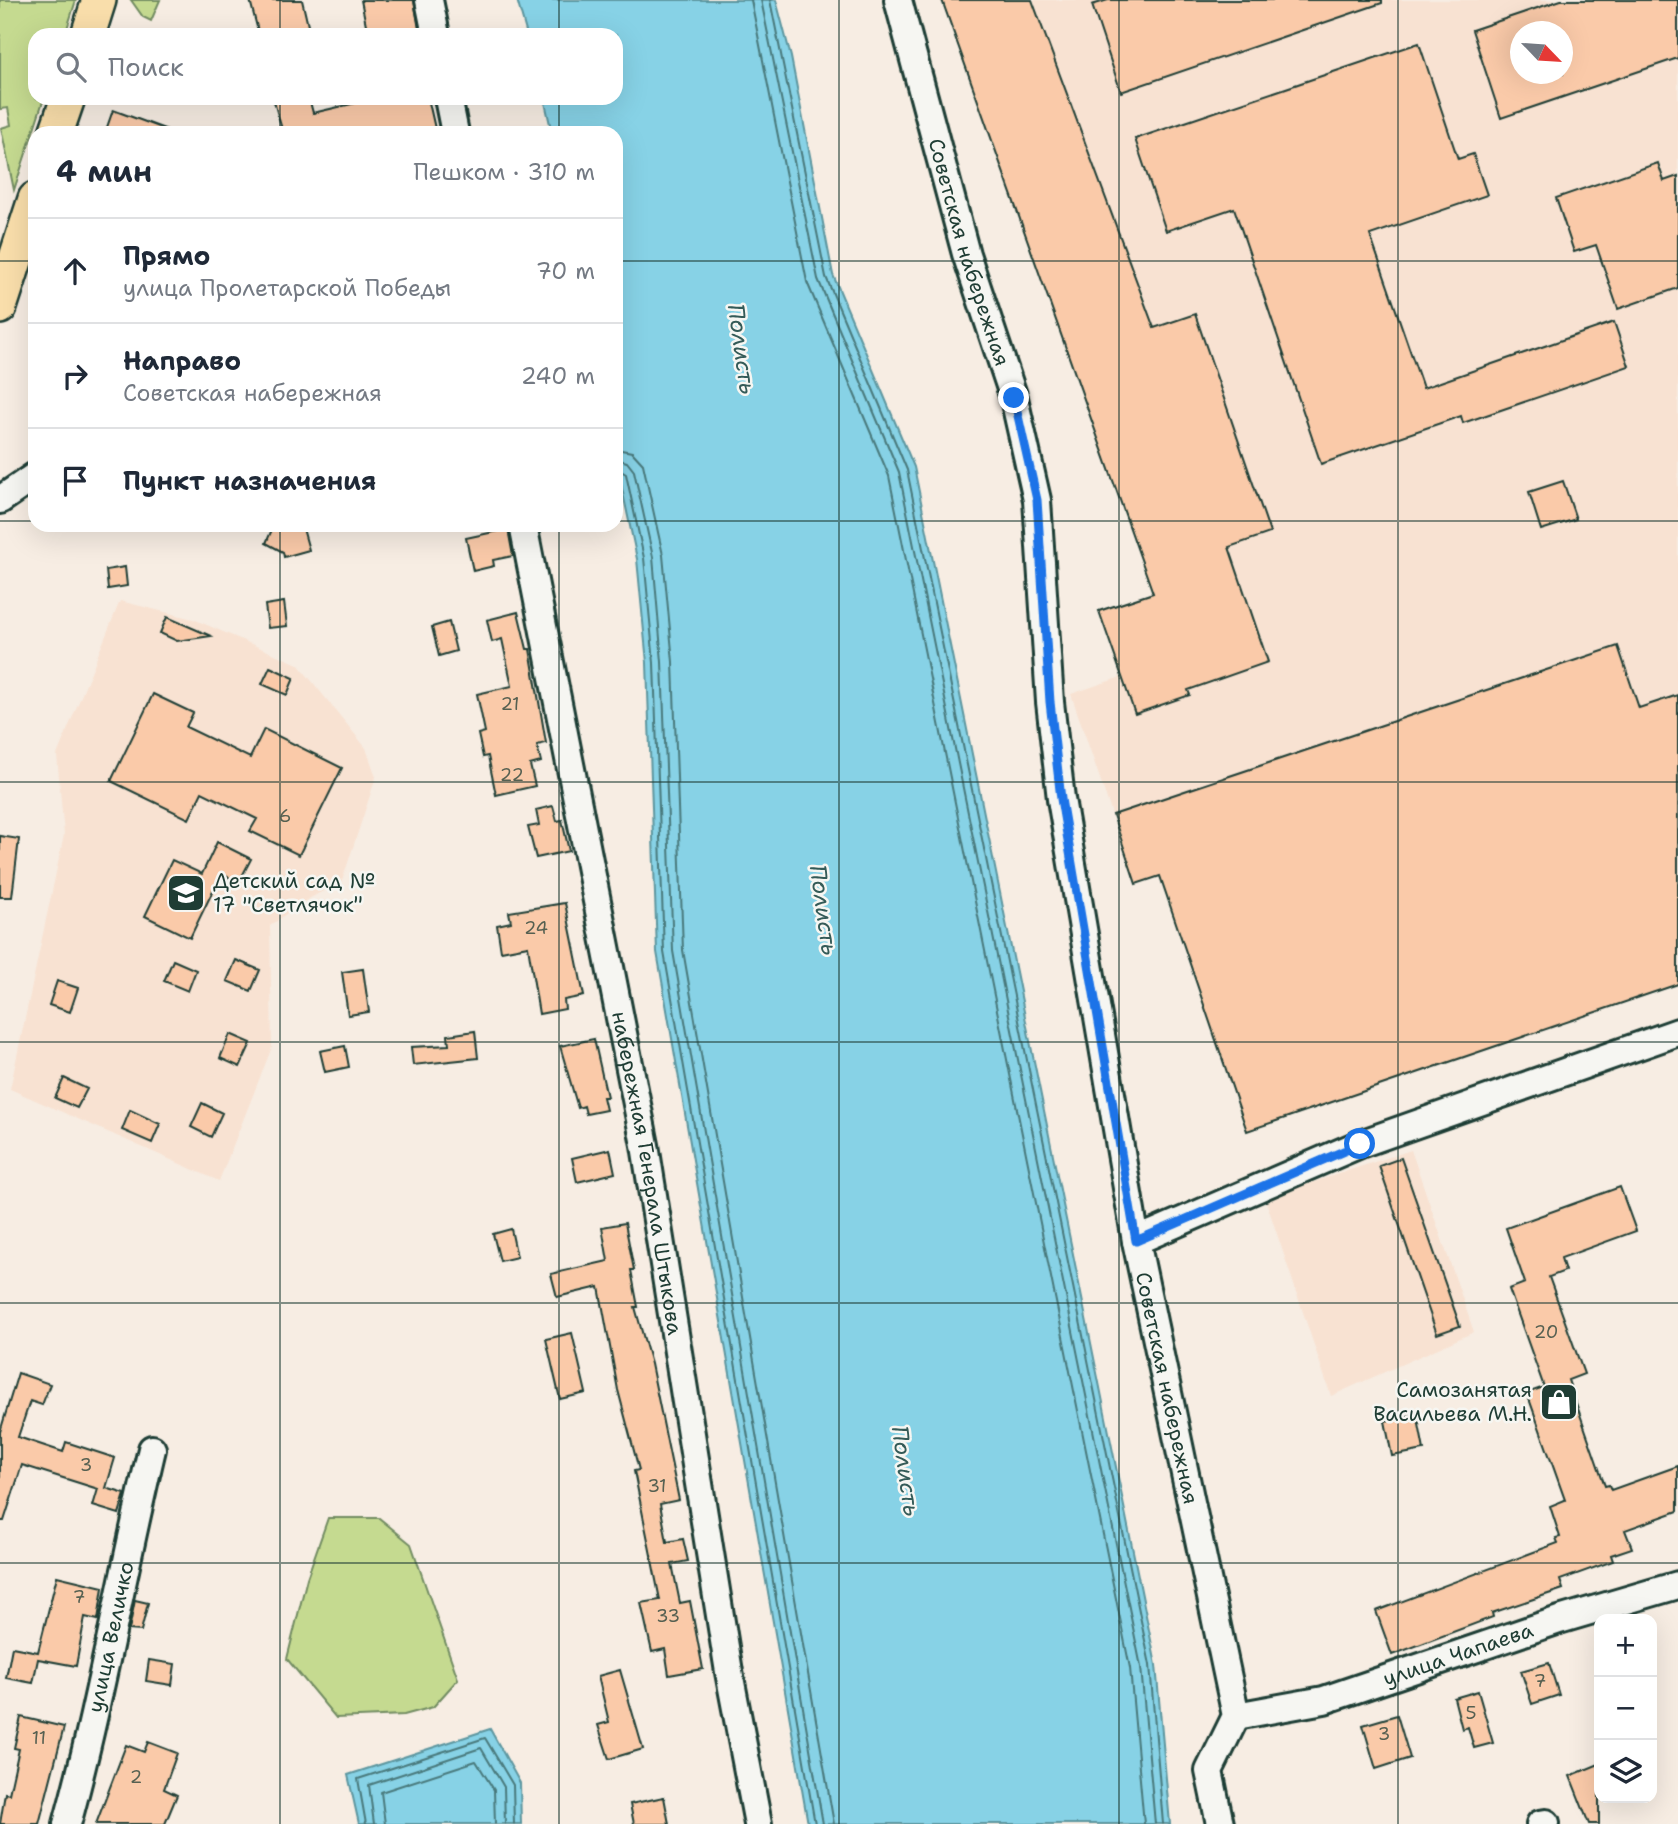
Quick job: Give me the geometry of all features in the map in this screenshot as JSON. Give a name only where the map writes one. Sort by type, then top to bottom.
[{"type":"main road","points":[[90,28],[99,0]]},
{"type":"main road","points":[[59,126],[66,105]]},
{"type":"main road","points":[[0,307],[28,221]]},
{"type":"street","points":[[429,0],[435,28]]},
{"type":"street","name":"Советская набережная","points":[[898,0],[966,254],[1014,398],[1037,500],[1050,702],[1061,799],[1136,1241],[1236,1716]]},
{"type":"street","points":[[449,105],[454,126]]},
{"type":"street","points":[[0,500],[28,481]]},
{"type":"street","name":"набережная Генерала Штыкова","points":[[524,532],[645,1145],[729,1672],[758,1824]]},
{"type":"street","points":[[1136,1241],[1360,1144],[1678,1032]]},
{"type":"street","name":"улица Величко","points":[[67,1824],[95,1721],[152,1449]]},
{"type":"street","name":"улица Чапаева","points":[[1236,1716],[1324,1700],[1559,1620],[1678,1585]]},
{"type":"street","points":[[1220,1824],[1209,1771],[1236,1716]]},
{"type":"shaded area","points":[[942,0],[1678,0],[1678,984],[1247,1131],[1160,876],[1136,884],[1071,694],[1121,677],[1099,611],[1153,592]]},
{"type":"shaded area","name":"Детский сад № 17 \"Светлячок\"","points":[[120,601],[193,619],[298,664],[366,748],[376,777],[342,881],[299,904],[270,926],[272,1047],[219,1181],[10,1089],[64,835],[57,755]]},
{"type":"shaded area","points":[[1411,1150],[1474,1332],[1331,1396],[1265,1198]]},
{"type":"green space","points":[[0,0],[76,0],[67,28],[28,28],[28,105],[42,105],[35,126],[28,126],[28,147],[14,190],[1,128],[11,125],[8,108],[0,109]]},
{"type":"green space","points":[[131,0],[160,0],[151,21],[143,17]]},
{"type":"green space","points":[[328,1518],[379,1518],[411,1544],[458,1679],[433,1707],[404,1715],[336,1718],[287,1659],[307,1578]]},
{"type":"water","name":"Полисть","points":[[517,0],[776,0],[791,57],[833,275],[914,467],[1156,1665],[1170,1824],[808,1824],[657,952],[647,663],[637,559],[623,493],[623,126],[550,126],[546,105],[623,105],[623,28],[525,28]]},
{"type":"water","points":[[490,1729],[520,1783],[521,1824],[359,1824],[348,1775]]},
{"type":"building","points":[[250,0],[302,0],[309,28],[257,28]]},
{"type":"building","points":[[361,0],[414,0],[419,28],[367,28]]},
{"type":"building","points":[[942,0],[1032,0],[1154,328],[1195,314],[1270,533],[1229,547],[1268,662],[1188,690],[1190,695],[1135,714],[1099,611],[1153,593]]},
{"type":"building","points":[[1108,0],[1382,0],[1382,3],[1121,92],[1092,5]]},
{"type":"building","points":[[1561,0],[1678,0],[1678,58],[1501,118],[1472,30]]},
{"type":"building","points":[[1419,43],[1458,159],[1473,154],[1487,195],[1370,235],[1423,388],[1614,322],[1629,366],[1463,423],[1461,416],[1321,464],[1234,208],[1166,231],[1135,139]]},
{"type":"building","points":[[275,105],[311,105],[313,113],[347,105],[430,105],[434,126],[281,126]]},
{"type":"building","points":[[113,110],[156,126],[107,126]]},
{"type":"building","points":[[1658,163],[1664,181],[1678,176],[1678,288],[1618,309],[1596,245],[1574,252],[1556,198]]},
{"type":"building","points":[[1563,481],[1576,519],[1541,530],[1529,492]]},
{"type":"building","points":[[271,532],[304,532],[309,550],[284,557],[283,552],[266,543]]},
{"type":"building","points":[[509,532],[513,556],[493,560],[494,566],[473,571],[466,538]]},
{"type":"building","points":[[125,567],[127,586],[108,589],[106,570]]},
{"type":"building","points":[[284,602],[287,626],[268,628],[265,605]]},
{"type":"building","points":[[518,612],[527,649],[530,649],[546,743],[537,745],[541,762],[530,765],[535,786],[496,795],[488,756],[483,757],[478,734],[485,732],[477,694],[512,686],[502,639],[492,642],[487,620]]},
{"type":"building","points":[[167,617],[211,636],[177,641],[160,633]]},
{"type":"building","points":[[449,622],[456,651],[439,656],[432,627]]},
{"type":"building","points":[[1618,646],[1639,708],[1678,695],[1678,984],[1247,1131],[1160,876],[1136,884],[1113,815]]},
{"type":"building","points":[[270,667],[294,678],[287,695],[262,684]]},
{"type":"building","points":[[153,694],[193,713],[186,727],[250,758],[264,729],[342,768],[299,855],[250,831],[257,819],[202,792],[189,819],[111,781]]},
{"type":"building","points":[[553,806],[557,821],[562,820],[569,851],[536,858],[528,827],[539,825],[536,810]]},
{"type":"building","points":[[0,836],[19,839],[12,897],[0,897]]},
{"type":"building","points":[[217,842],[251,859],[239,882],[221,874],[190,938],[145,916],[172,860],[202,874]]},
{"type":"building","points":[[565,903],[584,996],[564,1000],[565,1009],[539,1014],[528,946],[501,951],[497,925],[511,922],[509,912]]},
{"type":"building","points":[[173,960],[196,970],[188,991],[164,981]]},
{"type":"building","points":[[236,960],[260,970],[251,991],[227,981]]},
{"type":"building","points":[[363,969],[369,1012],[348,1015],[342,972]]},
{"type":"building","points":[[57,981],[78,988],[70,1012],[49,1005]]},
{"type":"building","points":[[475,1031],[478,1058],[413,1065],[411,1047],[449,1045],[448,1035]]},
{"type":"building","points":[[230,1034],[251,1043],[240,1067],[220,1058]]},
{"type":"building","points":[[594,1039],[607,1097],[603,1097],[606,1110],[586,1114],[584,1106],[578,1108],[560,1046]]},
{"type":"building","points":[[345,1046],[349,1067],[325,1072],[320,1051]]},
{"type":"building","points":[[64,1078],[87,1089],[77,1108],[55,1098]]},
{"type":"building","points":[[202,1103],[222,1113],[211,1137],[191,1127]]},
{"type":"building","points":[[130,1110],[160,1124],[152,1143],[122,1130]]},
{"type":"building","points":[[610,1149],[615,1173],[577,1182],[572,1158]]},
{"type":"building","points":[[1401,1158],[1460,1326],[1437,1334],[1379,1166]]},
{"type":"building","points":[[1620,1187],[1636,1231],[1561,1258],[1565,1271],[1549,1277],[1584,1374],[1568,1380],[1605,1486],[1609,1485],[1611,1490],[1678,1466],[1678,1511],[1625,1530],[1632,1548],[1611,1555],[1613,1561],[1560,1580],[1563,1589],[1492,1613],[1493,1617],[1392,1655],[1376,1611],[1558,1543],[1556,1538],[1560,1537],[1550,1506],[1565,1500],[1527,1393],[1544,1387],[1509,1289],[1525,1283],[1506,1228]]},
{"type":"building","points":[[625,1223],[634,1270],[631,1270],[638,1307],[635,1307],[651,1364],[679,1500],[660,1504],[667,1542],[683,1539],[688,1561],[672,1564],[680,1603],[690,1601],[703,1669],[669,1675],[665,1649],[652,1652],[641,1603],[660,1600],[634,1471],[639,1470],[618,1390],[599,1287],[557,1297],[551,1274],[608,1261],[602,1227]]},
{"type":"building","points":[[511,1229],[517,1257],[500,1261],[493,1234]]},
{"type":"building","points":[[572,1333],[586,1393],[560,1399],[546,1339]]},
{"type":"building","points":[[18,1373],[50,1384],[42,1405],[30,1401],[18,1437],[63,1452],[66,1442],[115,1458],[106,1488],[125,1494],[119,1514],[93,1506],[98,1489],[22,1465],[4,1521],[0,1521],[0,1432]]},
{"type":"building","points":[[1417,1414],[1424,1450],[1392,1456],[1385,1421]]},
{"type":"building","points":[[57,1576],[103,1587],[98,1620],[85,1617],[76,1666],[38,1659],[33,1683],[6,1678],[12,1647],[38,1652]]},
{"type":"building","points":[[135,1600],[148,1603],[141,1631],[129,1630]]},
{"type":"building","points":[[149,1660],[175,1664],[172,1685],[146,1681]]},
{"type":"building","points":[[1549,1663],[1559,1695],[1532,1704],[1521,1671]]},
{"type":"building","points":[[620,1670],[643,1749],[609,1759],[598,1725],[609,1722],[598,1676]]},
{"type":"building","points":[[1478,1691],[1493,1743],[1474,1748],[1468,1727],[1462,1729],[1454,1698]]},
{"type":"building","points":[[1397,1715],[1410,1758],[1376,1769],[1363,1725]]},
{"type":"building","points":[[21,1717],[64,1727],[39,1824],[0,1824],[5,1793],[9,1794],[19,1749],[14,1748]]},
{"type":"building","points":[[148,1742],[177,1753],[164,1789],[177,1795],[165,1824],[96,1824],[126,1745],[144,1752]]},
{"type":"building","points":[[1594,1766],[1594,1803],[1599,1803],[1599,1824],[1589,1824],[1570,1776]]},
{"type":"building","points":[[664,1797],[669,1824],[634,1824],[630,1804]]},
{"type":"place","name":"Детский сад № 17 \"Светлячок\"","points":[[186,893]]},
{"type":"place","name":"Самозанятая Васильева М.Н.","points":[[1559,1402]]},
{"type":"route","points":[[1014,398],[1037,500],[1050,702],[1061,799],[1136,1241],[1360,1144]]}]
